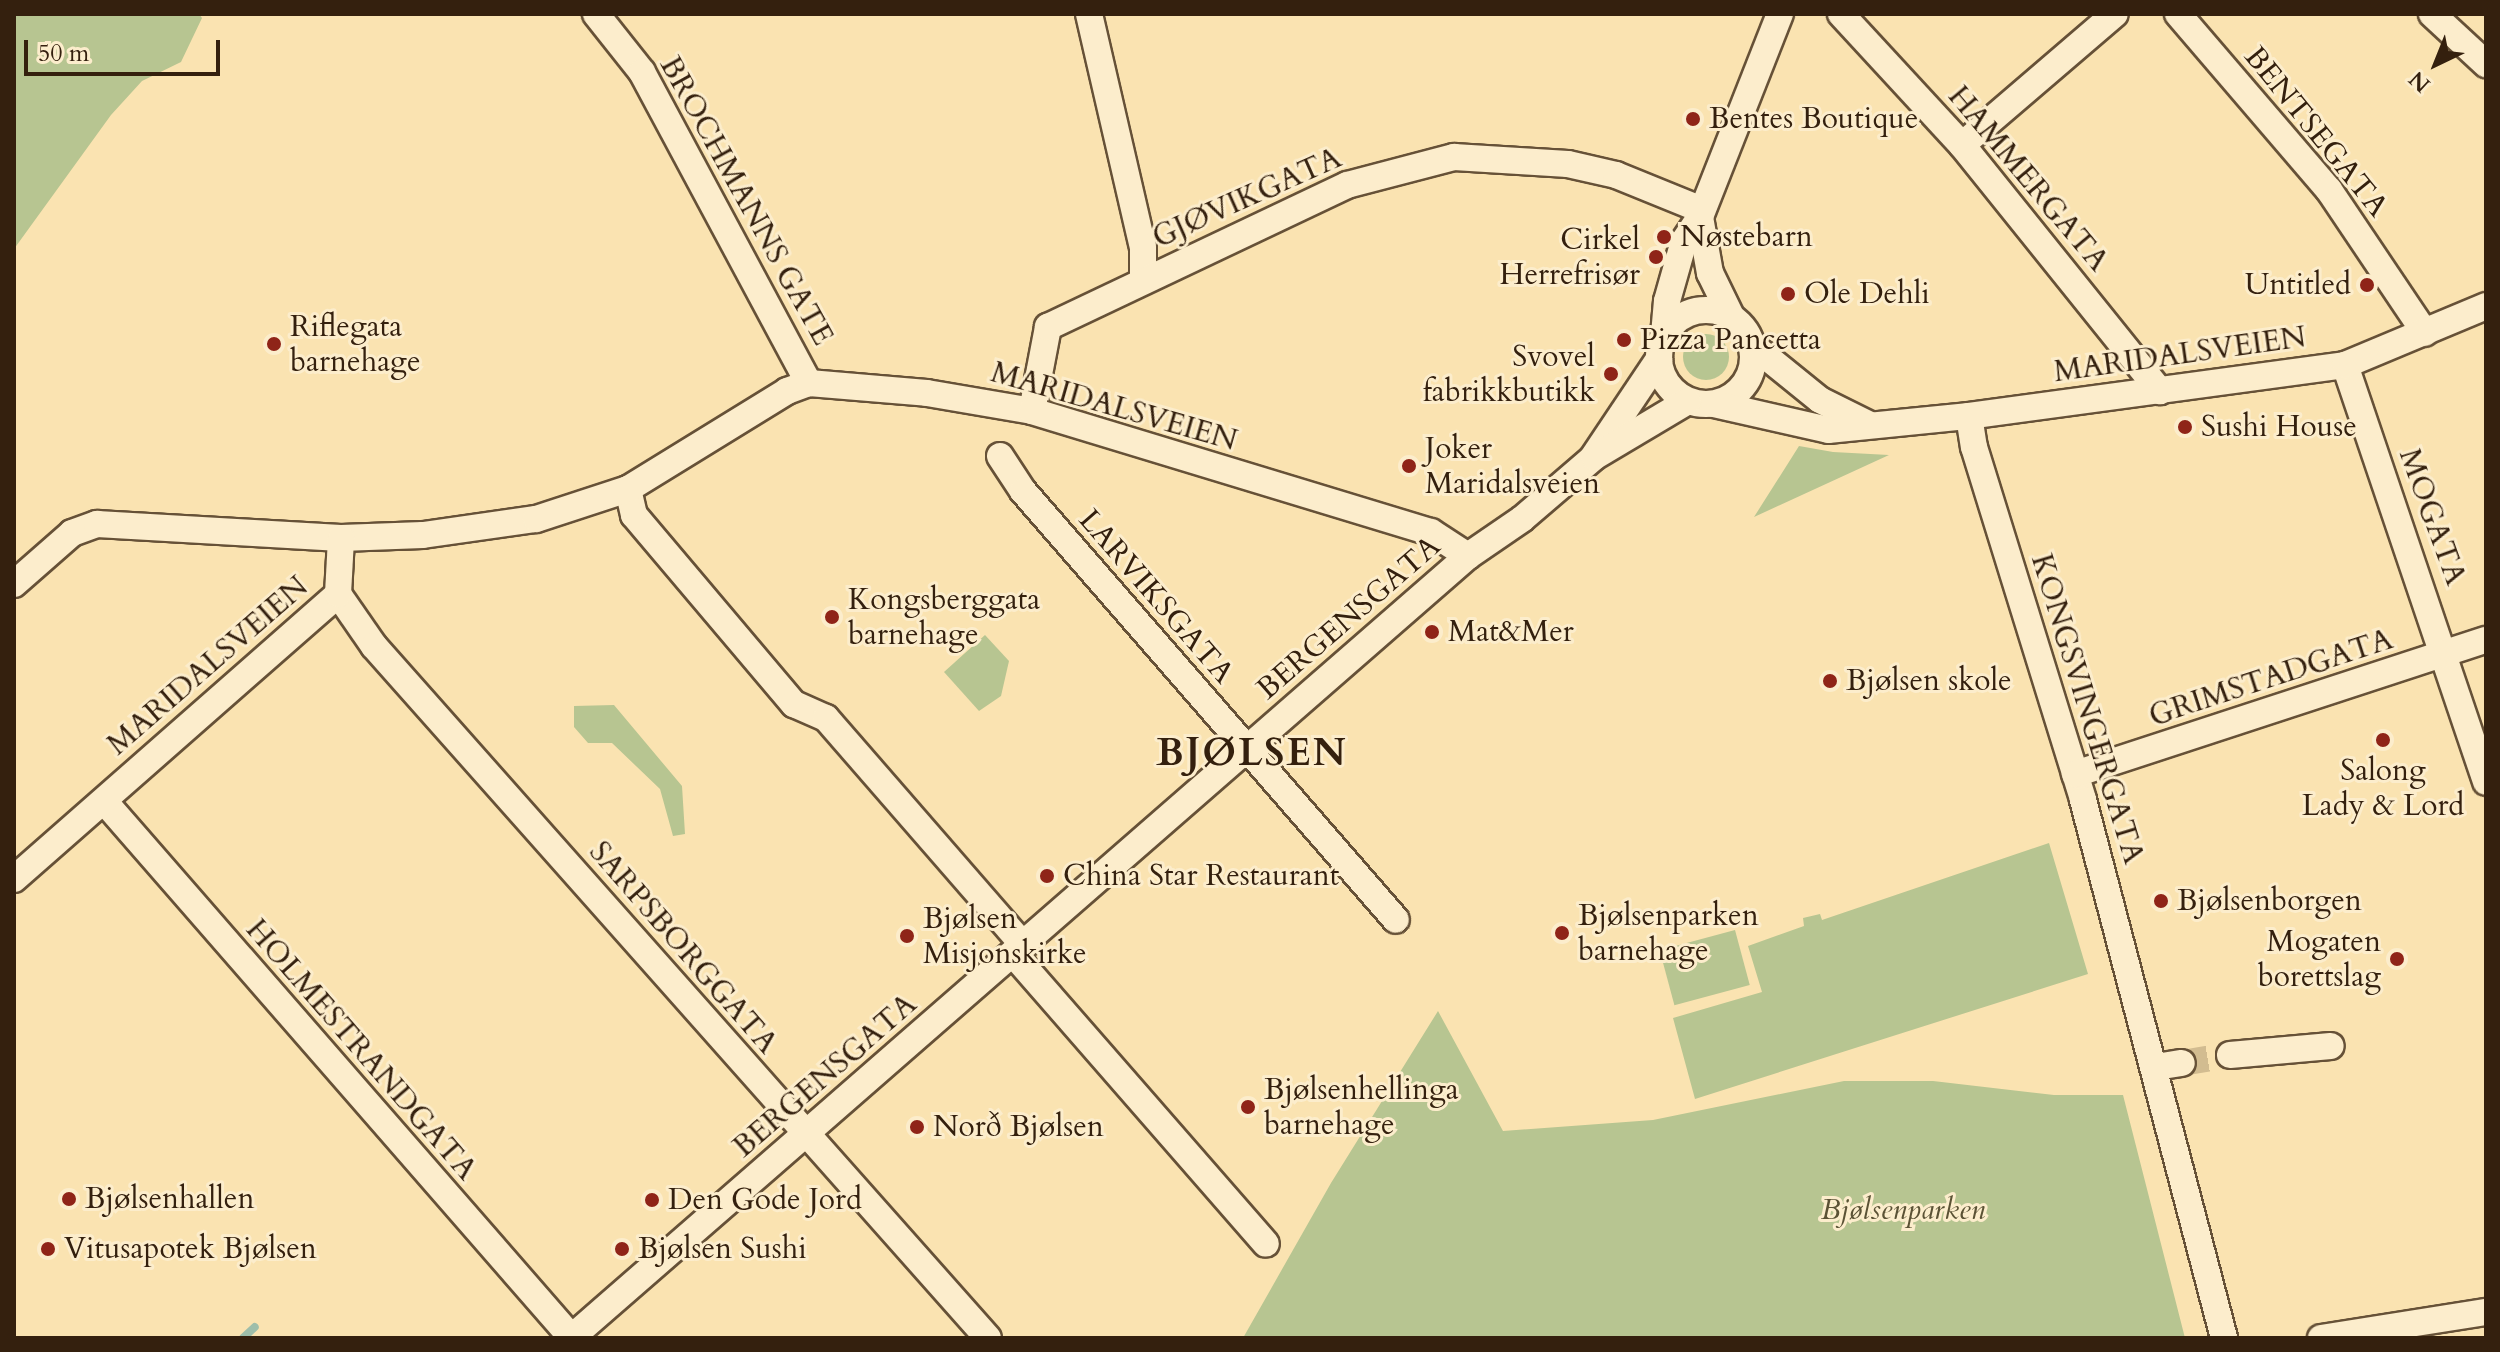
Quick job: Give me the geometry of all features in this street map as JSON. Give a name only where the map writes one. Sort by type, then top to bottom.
[{"type":"street","name":"BROCHMANNS GATE","points":[[596,14],[642,72],[809,383]]},
{"type":"street","points":[[1089,14],[1143,247],[1143,280]]},
{"type":"street","points":[[1701,213],[1710,273],[1731,316],[1752,345],[1746,383],[1701,403],[1667,384],[1661,347],[1667,301],[1684,241],[1701,213],[1780,14]]},
{"type":"street","name":"HAMMERGATA","points":[[1841,14],[1962,145],[2160,391]]},
{"type":"street","points":[[1962,145],[2115,14]]},
{"type":"street","name":"BENTSEGATA","points":[[2178,14],[2329,190],[2425,333]]},
{"type":"street","points":[[2432,14],[2486,64]]},
{"type":"street","name":"GJØVIKGATA","points":[[1032,411],[1048,327],[1347,185],[1454,157],[1568,164],[1616,175],[1701,213]]},
{"type":"street","name":"MARIDALSVEIEN","points":[[1701,403],[1802,428],[1969,416],[2345,365],[2486,306]]},
{"type":"street","points":[[1661,347],[1678,318],[1699,310],[1731,316]]},
{"type":"street","name":"MARIDALSVEIEN","points":[[1752,345],[1837,412],[1872,425]]},
{"type":"street","name":"BERGENSGATA","points":[[1594,457],[1661,347]]},
{"type":"street","name":"MOGATA","points":[[2345,365],[2446,655],[2486,782]]},
{"type":"street","name":"MARIDALSVEIEN","points":[[14,879],[338,594],[341,538],[423,535],[536,519],[628,489],[787,391],[809,383],[927,393],[1032,411],[1431,532],[1468,556]]},
{"type":"street","name":"BERGENSGATA","points":[[572,1338],[1468,556],[1507,531],[1594,457],[1701,403]]},
{"type":"street","name":"KONGSVINGERGATA","points":[[1969,416],[1974,447],[2075,774],[2156,1067],[2224,1338]]},
{"type":"street","name":"LARVIKSGATA","points":[[1000,456],[1023,491],[1396,920]]},
{"type":"street","points":[[628,489],[634,515],[794,704],[826,718],[1266,1244]]},
{"type":"street","points":[[14,584],[72,533],[97,524],[341,538]]},
{"type":"street","name":"SARPSBORGGATA","points":[[338,594],[374,646],[988,1338]]},
{"type":"street","name":"GRIMSTADGATA","points":[[2075,774],[2486,640]]},
{"type":"street","name":"HOLMESTRANDGATA","points":[[104,801],[572,1338]]},
{"type":"street","points":[[2230,1055],[2331,1046]]},
{"type":"street","points":[[2156,1067],[2182,1063]]},
{"type":"street","points":[[2321,1338],[2486,1312]]},
{"type":"green space","points":[[14,14],[199,14],[202,18],[181,62],[142,81],[111,115],[14,249]]},
{"type":"green space","points":[[1706,334],[1722,341],[1729,357],[1722,373],[1706,380],[1690,373],[1683,357],[1690,341]]},
{"type":"green space","points":[[1799,446],[1833,452],[1889,455],[1754,517]]},
{"type":"green space","points":[[985,635],[1009,661],[1001,696],[979,711],[944,672]]},
{"type":"green space","points":[[614,705],[682,786],[685,834],[673,836],[660,789],[612,743],[588,743],[574,727],[574,706]]},
{"type":"green space","points":[[2049,843],[2088,974],[1695,1099],[1673,1018],[1762,992],[1748,946],[1804,926],[1803,918],[1820,914],[1822,920]]},
{"type":"green space","points":[[1735,930],[1750,985],[1674,1005],[1660,950]]},
{"type":"green space","name":"Bjølsenparken","points":[[1438,1011],[1503,1131],[1653,1120],[1844,1081],[1933,1081],[2054,1095],[2123,1095],[2185,1338],[1243,1338],[1331,1183]]},
{"type":"waterway","points":[[243,1338],[255,1327]]},
{"type":"tunnel","points":[[2182,1063],[2230,1055]]},
{"type":"place","name":"Bentes Boutique","points":[[1693,119]]},
{"type":"place","name":"Nøstebarn","points":[[1664,237]]},
{"type":"place","name":"Cirkel Herrefrisør","points":[[1656,257]]},
{"type":"place","name":"Untitled","points":[[2367,285]]},
{"type":"place","name":"Ole Dehli","points":[[1788,294]]},
{"type":"place","name":"Pizza Pancetta","points":[[1624,340]]},
{"type":"place","name":"Riflegata barnehage","points":[[274,344]]},
{"type":"place","name":"Svovel fabrikkbutikk","points":[[1611,374]]},
{"type":"place","name":"Sushi House","points":[[2185,427]]},
{"type":"place","name":"Joker Maridalsveien","points":[[1409,466]]},
{"type":"place","name":"Kongsberggata barnehage","points":[[832,617]]},
{"type":"place","name":"Mat&Mer","points":[[1432,632]]},
{"type":"place","name":"Bjølsen skole","points":[[1830,681]]},
{"type":"place","name":"Salong Lady & Lord","points":[[2383,740]]},
{"type":"place","name":"China Star Restaurant","points":[[1047,876]]},
{"type":"place","name":"Bjølsenborgen","points":[[2161,901]]},
{"type":"place","name":"Bjølsenparken barnehage","points":[[1562,933]]},
{"type":"place","name":"Bjølsen Misjonskirke","points":[[907,936]]},
{"type":"place","name":"Mogaten borettslag","points":[[2397,959]]},
{"type":"place","name":"Bjølsenhellinga barnehage","points":[[1248,1107]]},
{"type":"place","name":"Norð Bjølsen","points":[[917,1127]]},
{"type":"place","name":"Bjølsenhallen","points":[[69,1199]]},
{"type":"place","name":"Den Gode Jord","points":[[652,1200]]},
{"type":"place","name":"Vitusapotek Bjølsen","points":[[48,1249]]},
{"type":"place","name":"Bjølsen Sushi","points":[[622,1249]]},
{"type":"district","name":"BJØLSEN","points":[[1252,754]]}]
